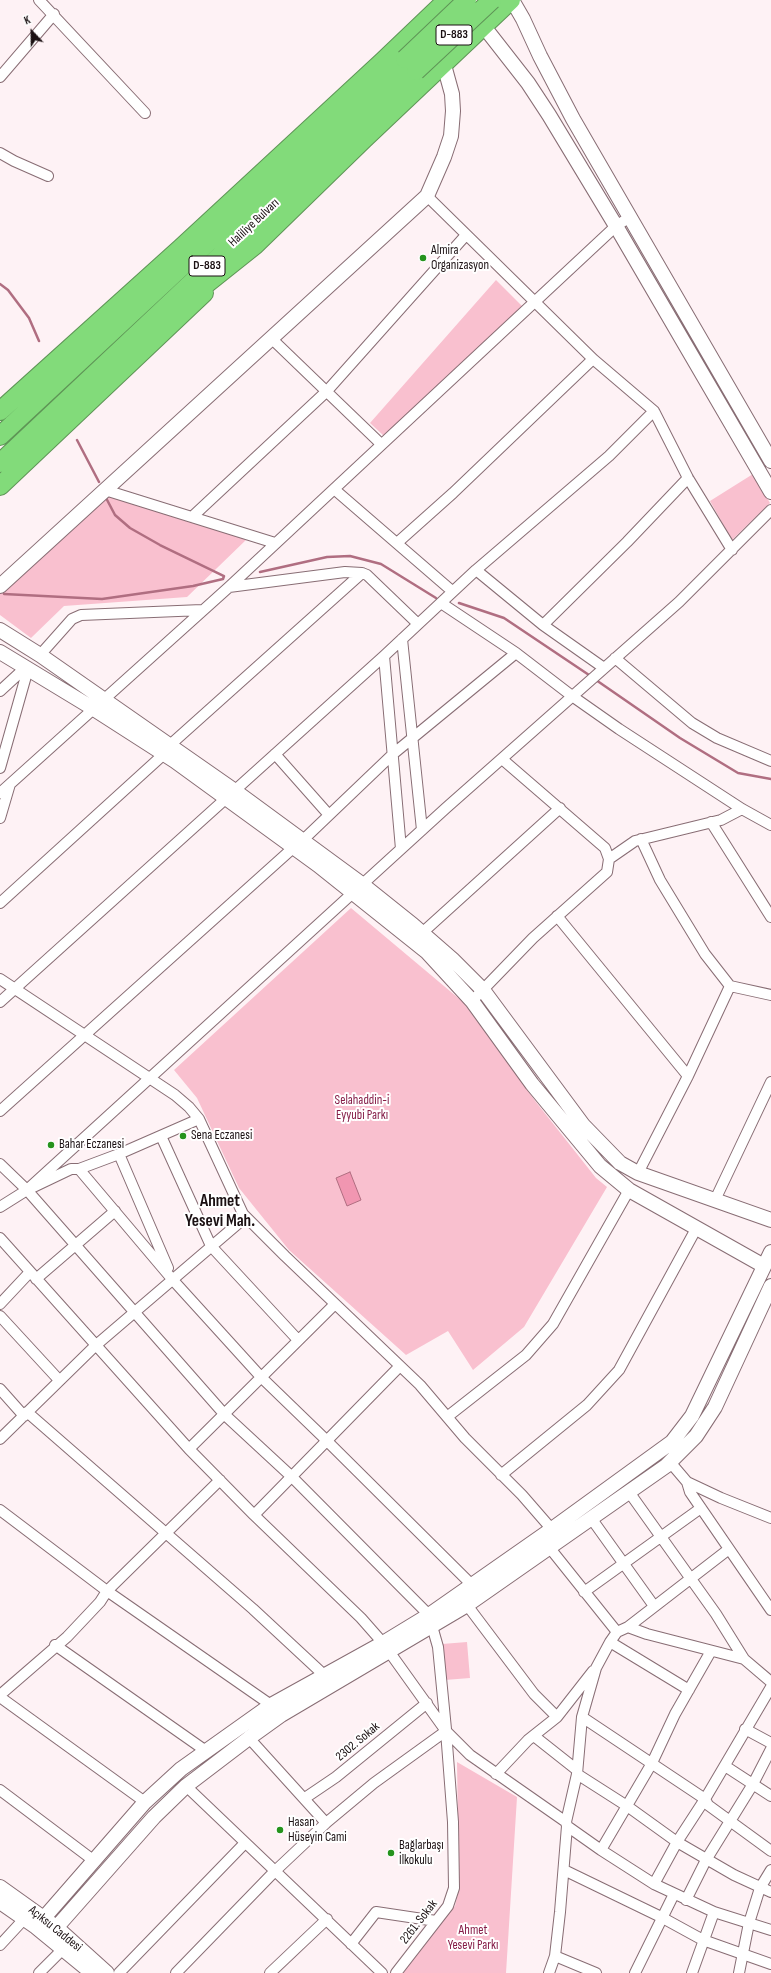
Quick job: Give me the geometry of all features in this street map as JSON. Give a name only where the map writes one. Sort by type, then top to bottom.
[{"type":"highway","points":[[0,411],[181,248],[383,62],[447,0]]},
{"type":"highway","name":"Haliliye Bulvarı","points":[[0,463],[105,365],[411,65],[465,0]]},
{"type":"highway","name":"Haliliye Bulvarı","points":[[0,436],[411,65],[492,0]]},
{"type":"highway","points":[[0,486],[511,0]]},
{"type":"highway","points":[[105,365],[254,246]]},
{"type":"highway","points":[[95,349],[181,248]]},
{"type":"main road","points":[[465,0],[483,26],[528,83],[616,226],[771,492]]},
{"type":"main road","points":[[511,0],[523,19],[540,56],[573,119],[771,461]]},
{"type":"main road","points":[[0,586],[427,196],[444,157],[451,136],[453,111],[452,94],[444,64]]},
{"type":"main road","points":[[0,630],[40,655],[99,704],[230,794],[298,844],[363,884],[422,933],[452,959],[483,990],[583,1125],[620,1163],[638,1173],[771,1220]]},
{"type":"main road","points":[[0,652],[26,669],[99,704]]},
{"type":"main road","points":[[298,844],[318,865],[353,895],[427,952],[472,1001],[532,1084],[600,1166],[629,1190],[764,1266]]},
{"type":"main road","points":[[430,1620],[466,1606],[549,1548],[556,1534],[672,1442],[692,1416],[771,1252]]},
{"type":"main road","points":[[52,1932],[154,1817],[186,1786],[249,1738],[281,1715],[430,1620],[472,1585],[556,1534],[591,1518],[670,1462],[696,1436],[715,1407],[771,1286]]},
{"type":"main road","points":[[40,1922],[145,1802],[181,1769],[271,1705],[324,1675],[386,1647]]},
{"type":"main road","name":"Açıksu Caddesi","points":[[0,1887],[52,1932],[108,1973]]},
{"type":"main road","name":"Açıksu Caddesi","points":[[0,1902],[25,1918],[40,1922]]},
{"type":"main road","name":"Açıksu Caddesi","points":[[52,1932],[63,1949],[92,1973]]},
{"type":"street","points":[[39,0],[54,14],[145,113]]},
{"type":"street","points":[[0,77],[54,14]]},
{"type":"street","points":[[0,153],[48,176]]},
{"type":"street","points":[[427,196],[536,301],[593,359],[654,411],[688,478],[732,550]]},
{"type":"street","points":[[0,793],[229,587],[616,226],[630,217]]},
{"type":"street","points":[[192,517],[327,391],[466,235]]},
{"type":"street","points":[[272,339],[381,444]]},
{"type":"street","points":[[397,543],[453,493],[593,359]]},
{"type":"street","points":[[0,1002],[402,640],[476,570],[609,456],[654,411]]},
{"type":"street","points":[[543,625],[627,542],[688,478]]},
{"type":"street","points":[[334,489],[452,592]]},
{"type":"street","points":[[105,490],[275,544]]},
{"type":"street","points":[[26,1190],[353,895],[422,830],[580,688],[679,602],[771,510]]},
{"type":"street","points":[[476,570],[601,670]]},
{"type":"street","points":[[229,587],[345,572],[362,573],[368,575],[418,624]]},
{"type":"street","points":[[0,903],[362,573]]},
{"type":"street","points":[[441,603],[516,653],[572,696],[742,809],[771,825]]},
{"type":"street","points":[[40,655],[72,619],[81,615],[202,610]]},
{"type":"street","points":[[402,640],[422,830]]},
{"type":"street","points":[[0,1111],[84,1034],[298,844],[393,754],[516,653]]},
{"type":"street","points":[[384,656],[401,849]]},
{"type":"street","points":[[615,658],[692,723],[717,738],[771,761]]},
{"type":"street","points":[[0,691],[26,669]]},
{"type":"street","points":[[0,768],[26,669]]},
{"type":"street","points":[[275,754],[329,815]]},
{"type":"street","points":[[472,1001],[557,916],[607,872],[609,859],[605,848],[502,759]]},
{"type":"street","points":[[0,818],[10,784]]},
{"type":"street","points":[[422,933],[560,808]]},
{"type":"street","points":[[609,859],[635,841],[721,820],[742,809]]},
{"type":"street","points":[[711,822],[771,917]]},
{"type":"street","points":[[641,839],[660,880],[705,954],[730,986],[771,995]]},
{"type":"street","points":[[557,916],[688,1076]]},
{"type":"street","points":[[0,979],[149,1078],[189,1107],[199,1119],[243,1214],[335,1304],[354,1320],[399,1367],[420,1385],[465,1438],[556,1534]]},
{"type":"street","points":[[638,1173],[688,1076],[730,986]]},
{"type":"street","points":[[715,1200],[771,1082]]},
{"type":"street","points":[[0,1207],[14,1196],[71,1169],[79,1169],[118,1154],[199,1119]]},
{"type":"street","points":[[161,1136],[211,1246],[298,1340]]},
{"type":"street","points":[[118,1154],[172,1278]]},
{"type":"street","points":[[0,1164],[26,1190],[134,1314],[225,1415],[292,1477],[430,1620]]},
{"type":"street","points":[[79,1169],[172,1278],[261,1377],[472,1585]]},
{"type":"street","points":[[447,1417],[526,1355],[553,1324],[629,1190]]},
{"type":"street","points":[[0,1304],[33,1276],[75,1245],[115,1211]]},
{"type":"street","points":[[0,1439],[59,1380],[96,1346],[134,1314],[172,1278],[240,1222],[243,1214]]},
{"type":"street","points":[[501,1475],[587,1405],[618,1370],[696,1229]]},
{"type":"street","points":[[0,1238],[189,1449],[254,1515],[342,1599],[386,1647],[446,1731],[470,1756],[567,1824],[601,1850],[654,1884],[714,1912],[771,1930]]},
{"type":"street","points":[[189,1449],[225,1415],[335,1304]]},
{"type":"street","points":[[0,1316],[59,1380]]},
{"type":"street","points":[[254,1515],[399,1367]]},
{"type":"street","points":[[0,1389],[26,1414],[253,1609],[324,1675]]},
{"type":"street","points":[[670,1462],[688,1482],[721,1498],[771,1518]]},
{"type":"street","points":[[145,1802],[0,1696],[55,1645],[67,1636],[100,1602],[108,1591],[220,1480]]},
{"type":"street","points":[[688,1482],[690,1492],[771,1610]]},
{"type":"street","points":[[629,1492],[662,1537],[744,1659],[771,1682]]},
{"type":"street","points":[[584,1592],[701,1508]]},
{"type":"street","points":[[0,1510],[108,1591],[271,1705]]},
{"type":"street","points":[[591,1518],[654,1606]]},
{"type":"street","points":[[549,1548],[618,1632]]},
{"type":"street","points":[[496,1774],[518,1749],[557,1717],[596,1668],[610,1642],[618,1632],[628,1627],[729,1549]]},
{"type":"street","points":[[466,1606],[534,1694],[557,1717]]},
{"type":"street","name":"2261. Sokak","points":[[396,1973],[448,1906],[454,1888],[453,1822],[449,1763],[438,1647],[430,1620]]},
{"type":"street","points":[[628,1627],[647,1634],[744,1659]]},
{"type":"street","points":[[610,1642],[689,1690]]},
{"type":"street","points":[[55,1645],[206,1751]]},
{"type":"street","points":[[601,1850],[652,1763],[710,1651]]},
{"type":"street","points":[[549,1973],[555,1956],[567,1824],[577,1772],[582,1717],[596,1668]]},
{"type":"street","points":[[654,1884],[676,1842],[705,1800],[745,1729],[771,1687]]},
{"type":"street","name":"2302. Sokak","points":[[305,1798],[336,1777],[427,1703]]},
{"type":"street","points":[[582,1717],[705,1800],[708,1805],[771,1851]]},
{"type":"street","points":[[745,1729],[771,1744]]},
{"type":"street","points":[[176,1973],[274,1872],[326,1823],[374,1783],[446,1731]]},
{"type":"street","points":[[534,1736],[577,1772],[676,1842],[706,1860],[760,1888],[771,1892]]},
{"type":"street","points":[[249,1738],[305,1798],[326,1823]]},
{"type":"street","points":[[686,1900],[706,1860],[753,1784],[771,1750]]},
{"type":"street","points":[[724,1766],[771,1796]]},
{"type":"street","points":[[186,1786],[274,1872],[327,1919],[382,1973]]},
{"type":"street","points":[[0,1790],[93,1860]]},
{"type":"street","points":[[119,1973],[245,1843]]},
{"type":"street","points":[[564,1870],[661,1917],[703,1940],[771,1964]]},
{"type":"street","points":[[739,1973],[749,1922],[760,1888],[771,1870]]},
{"type":"street","points":[[635,1973],[661,1917],[674,1894]]},
{"type":"street","points":[[351,1944],[376,1912],[436,1921]]},
{"type":"street","points":[[692,1973],[714,1912]]},
{"type":"street","points":[[0,1945],[25,1918]]},
{"type":"street","points":[[270,1973],[327,1919]]},
{"type":"street","points":[[40,1973],[63,1949]]},
{"type":"street","points":[[555,1956],[582,1970],[596,1973]]},
{"type":"green space","points":[[496,280],[524,308],[384,436],[370,423]]},
{"type":"green space","points":[[753,474],[770,503],[732,540],[710,501]]},
{"type":"green space","points":[[104,494],[247,539],[187,597],[64,606],[31,638],[0,615],[0,587]]},
{"type":"green space","name":"Selahaddin-i Eyyubi Parkı","points":[[351,908],[463,1002],[536,1102],[596,1178],[607,1187],[524,1327],[473,1370],[448,1331],[406,1355],[289,1250],[239,1188],[197,1098],[174,1070]]},
{"type":"green space","points":[[467,1642],[470,1678],[445,1680],[442,1644]]},
{"type":"green space","name":"Ahmet Yesevi Parkı","points":[[457,1762],[517,1797],[506,1973],[398,1973],[455,1906],[459,1889]]},
{"type":"shaded area","points":[[350,1172],[361,1200],[347,1206],[336,1178]]},
{"type":"waterway","points":[[0,284],[8,290],[29,318],[39,341]]},
{"type":"waterway","points":[[77,440],[99,482]]},
{"type":"waterway","points":[[4,594],[102,599],[193,586],[223,579],[224,576],[160,545],[130,528],[115,515],[105,496]]},
{"type":"waterway","points":[[260,572],[327,557],[350,556],[381,564],[436,598]]},
{"type":"waterway","points":[[459,603],[504,618],[592,677]]},
{"type":"waterway","points":[[596,680],[680,738],[738,773],[771,779]]},
{"type":"place","name":"Almira Organizasyon","points":[[423,258]]},
{"type":"place","name":"Sena Eczanesi","points":[[183,1136]]},
{"type":"place","name":"Bahar Eczanesi","points":[[51,1145]]},
{"type":"place","name":"Hasan Hüseyin Cami","points":[[280,1830]]},
{"type":"place","name":"Bağlarbaşı İlkokulu","points":[[391,1853]]},
{"type":"district","name":"Ahmet Yesevi Mah.","points":[[220,1212]]}]
